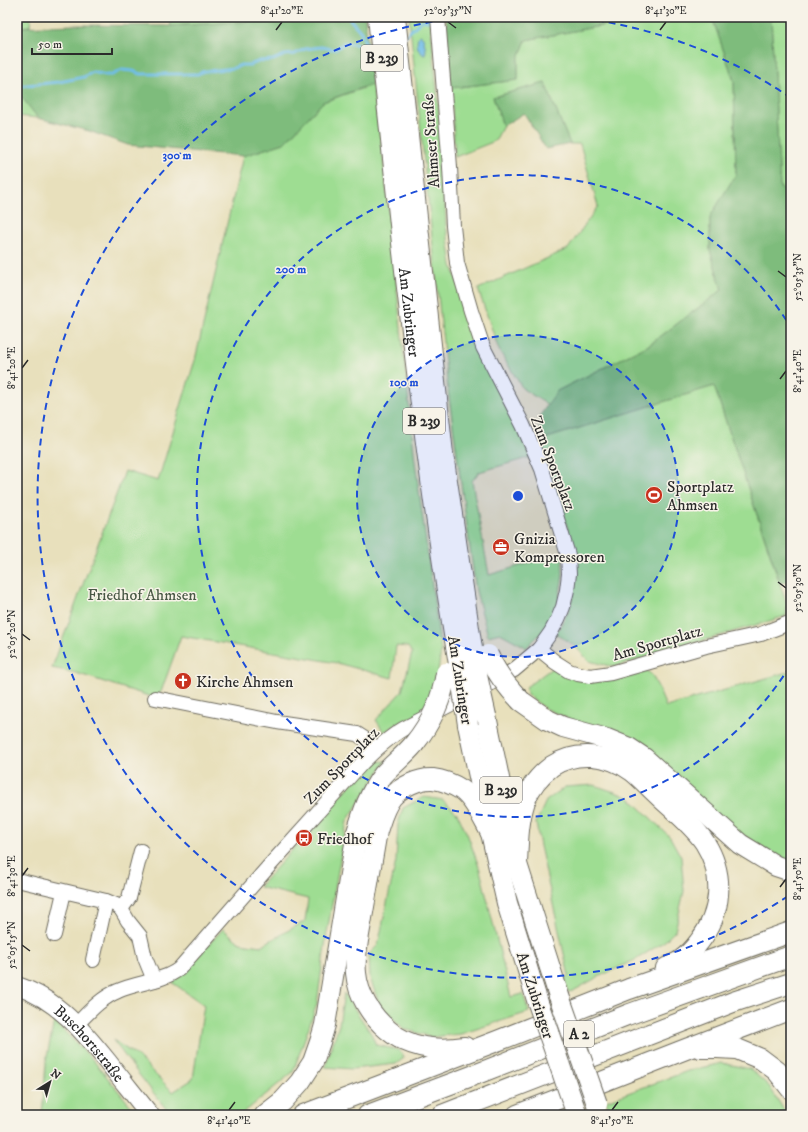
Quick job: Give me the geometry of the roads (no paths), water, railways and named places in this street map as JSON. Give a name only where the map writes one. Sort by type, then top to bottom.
[{"type":"highway","name":"B 239","points":[[378,17],[396,99]]},
{"type":"highway","name":"B 239","points":[[395,17],[396,99]]},
{"type":"highway","name":"Am Zubringer","points":[[396,99],[401,234],[422,408],[477,720],[491,833],[506,903],[538,1003],[577,1113]]},
{"type":"highway","name":"Am Zubringer","points":[[396,99],[419,241],[433,357],[457,602]]},
{"type":"highway","points":[[457,602],[467,665]]},
{"type":"highway","points":[[265,1115],[283,1102],[300,1082],[313,1062],[325,1025],[357,832],[366,804],[384,775],[414,744],[423,732],[433,715],[444,683],[467,665],[494,668],[510,690],[521,701],[548,720],[563,727],[607,738],[629,748],[644,758],[740,844],[776,866],[791,871]]},
{"type":"highway","name":"Am Zubringer","points":[[477,720],[517,864],[559,996],[599,1110]]},
{"type":"highway","points":[[517,864],[520,821],[525,800],[534,784],[544,772],[560,761],[578,756],[598,756],[613,761],[632,771],[690,825],[705,843],[714,861],[719,883],[719,897],[715,915],[706,934],[681,960],[629,989]]},
{"type":"highway","points":[[491,833],[472,800],[461,790],[447,783],[433,779],[419,781],[402,788],[392,798],[383,812],[377,831],[356,952],[356,973],[366,1007],[380,1024],[394,1036],[413,1045],[434,1049],[456,1048],[497,1041]]},
{"type":"highway","points":[[303,1115],[629,989],[791,932]]},
{"type":"highway","name":"A 2","points":[[368,1115],[627,1015],[791,956]]},
{"type":"highway","name":"A 2","points":[[442,1115],[681,1022],[791,982]]},
{"type":"highway","points":[[517,1115],[791,1009]]},
{"type":"highway","points":[[686,1049],[737,1049],[761,1059],[777,1071],[791,1089]]},
{"type":"main road","name":"Buschortstraße","points":[[17,986],[39,995],[54,1005],[76,1024],[150,1115]]},
{"type":"street","name":"Ahmser Straße","points":[[438,17],[457,263]]},
{"type":"street","name":"Zum Sportplatz","points":[[76,1024],[100,1002],[118,991],[168,976],[179,969],[270,865],[376,749],[390,737],[403,729],[514,670],[539,649],[558,620],[568,590],[568,555],[542,469],[523,424],[483,347],[457,263]]},
{"type":"street","name":"Am Sportplatz","points":[[539,649],[568,671],[590,676],[611,673],[706,646],[761,634],[788,623]]},
{"type":"street","points":[[155,698],[277,722],[357,734],[368,741],[376,749]]},
{"type":"street","points":[[121,909],[129,898],[141,851]]},
{"type":"street","points":[[17,880],[116,905],[121,909],[140,936],[145,958],[154,980]]},
{"type":"street","points":[[54,935],[64,892]]},
{"type":"street","points":[[93,960],[106,902]]},
{"type":"water","points":[[420,35],[423,37],[426,50],[425,55],[420,51],[417,45],[417,40]]},
{"type":"waterway","points":[[348,17],[361,32],[366,45]]},
{"type":"waterway","points":[[404,37],[422,20],[434,20]]},
{"type":"waterway","points":[[17,86],[59,82],[84,77],[93,72],[112,75],[122,70],[133,71],[140,74],[198,74],[204,71],[234,68],[241,65],[250,65],[260,61],[273,60],[285,55],[295,54],[305,49],[321,47],[336,49],[344,43],[366,45],[374,44]]},
{"type":"place","name":"Sportplatz Ahmsen","points":[[654,495]]},
{"type":"place","name":"Gnizia Kompressoren","points":[[501,547]]},
{"type":"place","name":"Kirche Ahmsen","points":[[183,681]]},
{"type":"place","name":"Friedhof","points":[[304,838]]},
{"type":"park label","name":"Friedhof Ahmsen","points":[[142,594]]}]
